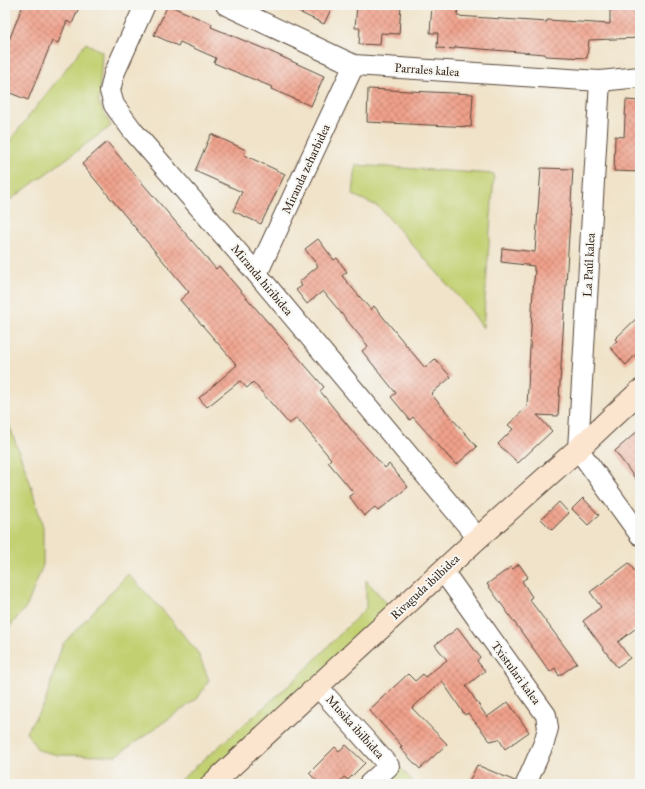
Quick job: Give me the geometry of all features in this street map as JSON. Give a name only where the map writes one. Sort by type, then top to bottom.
[{"type":"street","name":"Miranda hiribidea","points":[[145,5],[114,74],[110,91],[114,105],[133,131],[257,274],[478,538]]},
{"type":"street","name":"Parrales kalea","points":[[226,5],[354,65],[600,81],[640,77]]},
{"type":"street","name":"Miranda zeharbidea","points":[[257,274],[354,65]]},
{"type":"street","name":"La Paúl kalea","points":[[578,449],[600,81]]},
{"type":"street","name":"Rivaguda ibilbidea","points":[[212,784],[478,538],[578,449],[640,391]]},
{"type":"street","points":[[578,449],[640,535]]},
{"type":"street","name":"Txistulari kalea","points":[[443,571],[546,715],[548,728],[544,743],[526,784]]},
{"type":"street","name":"Musika ibilbidea","points":[[318,686],[389,766],[369,784]]},
{"type":"green space","points":[[86,43],[102,52],[99,103],[111,126],[6,203],[5,209],[5,147]]},
{"type":"green space","points":[[356,165],[494,174],[483,328],[471,311],[379,207],[353,195]]},
{"type":"green space","points":[[5,414],[29,479],[43,527],[43,565],[27,606],[5,632]]},
{"type":"green space","points":[[128,574],[167,615],[198,653],[209,680],[198,698],[116,756],[58,755],[38,750],[26,732],[45,703],[62,645]]},
{"type":"green space","points":[[366,580],[391,608],[201,784],[176,784],[296,679],[366,608]]},
{"type":"green space","points":[[400,767],[415,784],[382,784]]},
{"type":"building","points":[[23,5],[80,5],[72,24],[67,21],[58,43],[52,41],[28,100],[5,91],[5,50]]},
{"type":"building","points":[[168,5],[212,24],[211,27],[324,76],[311,106],[271,89],[272,87],[214,63],[216,58],[180,42],[178,46],[154,35]]},
{"type":"building","points":[[284,5],[333,5],[324,24]]},
{"type":"building","points":[[357,5],[401,5],[399,34],[381,33],[380,45],[359,44],[360,28],[355,28]]},
{"type":"building","points":[[432,5],[458,5],[457,16],[547,22],[547,20],[610,24],[610,10],[640,9],[640,38],[589,40],[587,58],[545,56],[545,54],[455,47],[455,49],[437,48],[438,33],[430,33]]},
{"type":"building","points":[[368,89],[473,94],[471,127],[367,122]]},
{"type":"building","points":[[626,100],[640,101],[640,172],[614,171],[615,136],[624,137]]},
{"type":"building","points":[[211,134],[246,150],[244,155],[285,174],[261,224],[233,211],[242,192],[195,171]]},
{"type":"building","points":[[107,142],[216,269],[219,266],[324,387],[320,391],[357,437],[385,468],[389,464],[408,487],[378,511],[375,507],[364,516],[349,496],[354,493],[328,462],[331,459],[297,418],[289,424],[253,382],[247,388],[240,381],[207,407],[199,398],[237,365],[180,300],[189,292],[82,164]]},
{"type":"building","points":[[541,168],[573,169],[558,416],[537,415],[552,431],[518,463],[498,444],[513,429],[508,425],[527,407],[535,271],[534,266],[501,262],[502,248],[535,252]]},
{"type":"building","points":[[318,239],[334,260],[337,258],[347,272],[342,276],[371,310],[374,306],[425,368],[435,359],[451,377],[431,394],[477,447],[456,465],[413,417],[410,420],[391,397],[396,393],[362,351],[368,346],[323,291],[307,304],[296,290],[302,286],[299,282],[318,266],[305,249]]},
{"type":"building","points":[[640,315],[640,350],[626,365],[610,347],[617,341],[615,339]]},
{"type":"building","points":[[640,429],[640,485],[615,451]]},
{"type":"building","points":[[583,498],[599,515],[588,525],[572,509]]},
{"type":"building","points":[[559,502],[569,513],[552,530],[541,519]]},
{"type":"building","points":[[629,563],[640,579],[640,625],[618,642],[630,658],[617,667],[583,621],[601,607],[590,592]]},
{"type":"building","points":[[519,564],[528,577],[522,581],[532,597],[529,599],[577,663],[559,676],[555,668],[550,672],[487,584],[511,567],[513,569]]},
{"type":"building","points":[[458,628],[480,657],[477,661],[485,671],[466,686],[487,717],[508,702],[529,732],[505,749],[499,739],[490,741],[468,713],[465,715],[442,681],[412,708],[447,744],[420,769],[400,748],[402,746],[369,710],[408,674],[415,681],[423,674],[425,677],[447,660],[435,645]]},
{"type":"building","points":[[346,745],[365,763],[348,780],[344,777],[338,784],[320,784],[309,773],[335,747],[339,751]]},
{"type":"building","points":[[477,765],[515,781],[515,784],[468,784]]}]
